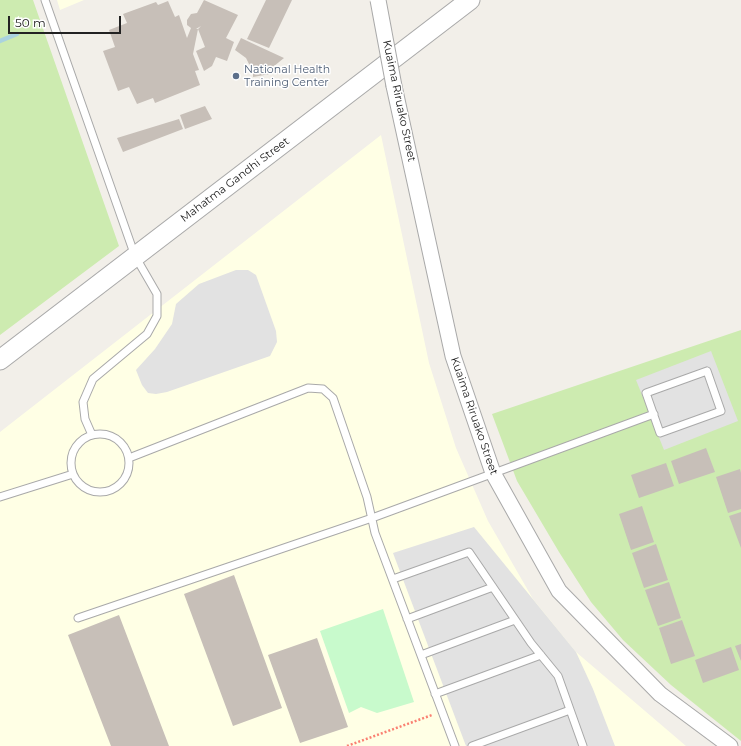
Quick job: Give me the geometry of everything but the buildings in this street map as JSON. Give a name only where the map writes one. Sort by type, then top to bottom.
[{"type":"street","name":"Kuaima Riruako Street","points":[[378,0],[394,86],[453,356],[493,473],[559,591],[660,694],[730,746]]},
{"type":"street","name":"Mahatma Gandhi Street","points":[[0,360],[470,0]]},
{"type":"lane","points":[[46,0],[135,256],[156,294],[157,316],[147,334],[93,379],[83,402],[85,419],[92,435]]},
{"type":"lane","points":[[707,371],[721,411],[660,433],[654,414],[646,393],[707,371]]},
{"type":"lane","points":[[129,458],[308,388],[323,389],[333,398],[367,497],[375,533],[455,746]]},
{"type":"lane","points":[[78,618],[372,518],[654,414]]},
{"type":"lane","points":[[102,434],[111,436],[119,441],[125,448],[129,458],[129,467],[121,484],[104,492],[94,492],[85,488],[78,482],[73,474],[71,465],[72,455],[76,446],[83,439],[92,435],[102,434]]},
{"type":"lane","points":[[0,497],[73,474]]},
{"type":"lane","points":[[392,579],[469,552],[515,620],[558,676],[583,746]]},
{"type":"lane","points":[[407,618],[493,588]]},
{"type":"lane","points":[[421,655],[515,620]]},
{"type":"lane","points":[[435,694],[541,655]]},
{"type":"lane","points":[[472,746],[570,710]]},
{"type":"path","points":[[347,746],[442,711]]},
{"type":"shaded area","points":[[57,0],[84,0],[60,10]]},
{"type":"shaded area","points":[[381,135],[429,363],[456,448],[488,521],[533,599],[576,652],[686,746],[0,746],[0,432]]},
{"type":"shaded area","points":[[236,270],[248,270],[256,275],[276,331],[277,342],[270,356],[167,392],[156,394],[148,393],[142,385],[136,370],[155,349],[172,324],[176,304],[199,284]]},
{"type":"shaded area","points":[[711,351],[738,421],[664,450],[636,380]]},
{"type":"shaded area","points":[[474,527],[576,652],[593,689],[615,746],[466,746],[393,553]]},
{"type":"green space","points":[[0,0],[33,0],[119,246],[0,335]]},
{"type":"green space","points":[[741,330],[741,741],[671,685],[623,640],[591,602],[559,552],[517,481],[492,414]]},
{"type":"green space","points":[[383,609],[414,702],[377,713],[361,707],[349,713],[320,631]]},
{"type":"waterway","points":[[0,41],[17,34]]},
{"type":"place","name":"National Health Training Center","points":[[236,76]]}]
